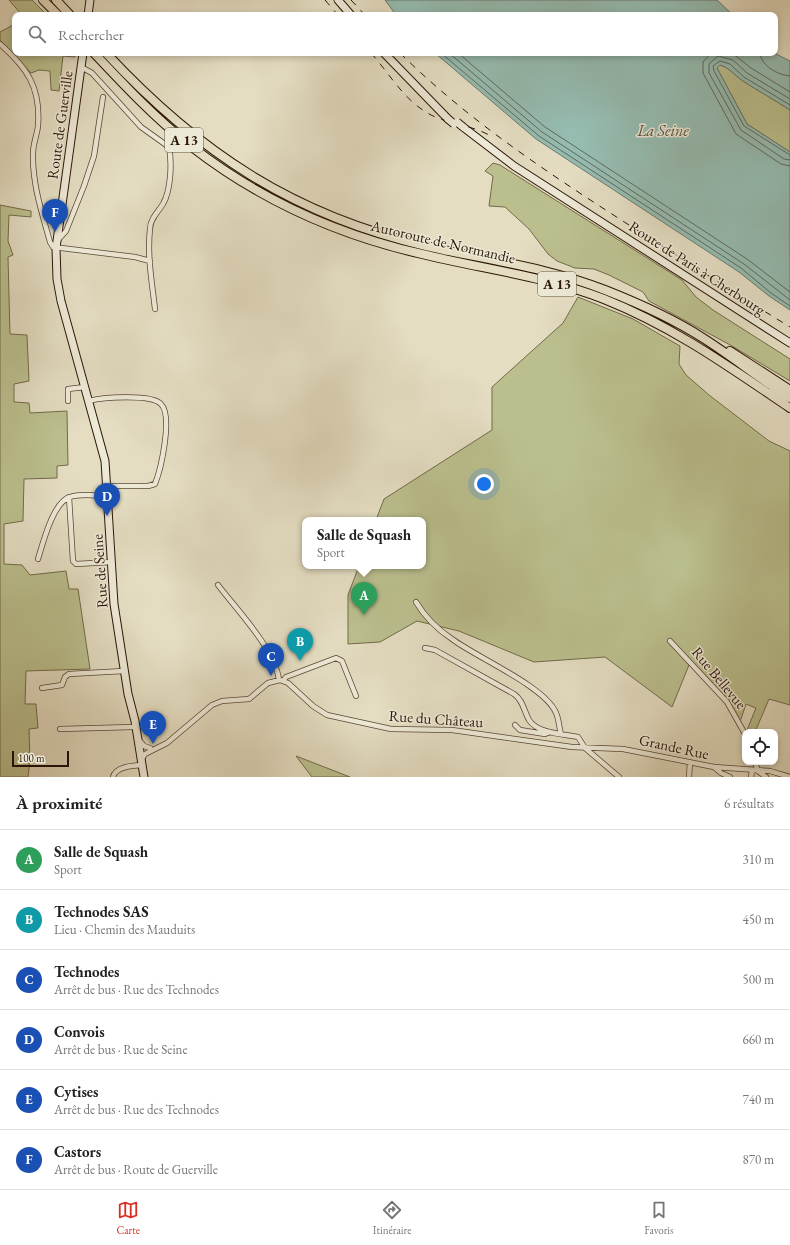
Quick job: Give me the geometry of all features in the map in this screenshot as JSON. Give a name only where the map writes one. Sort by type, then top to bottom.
[{"type":"highway","points":[[44,0],[55,12]]},
{"type":"highway","points":[[56,0],[67,12]]},
{"type":"highway","name":"Autoroute de Normandie","points":[[97,56],[144,105],[192,147],[241,181],[289,208],[355,235],[389,246],[534,277],[603,299],[672,330],[708,351],[790,408]]},
{"type":"highway","name":"Autoroute de Normandie","points":[[109,56],[149,98],[200,141],[246,174],[293,200],[357,226],[391,237],[534,268],[584,283],[667,318],[704,338],[754,375],[790,398]]},
{"type":"highway","points":[[704,338],[720,345],[790,390]]},
{"type":"street","points":[[88,12],[90,0]]},
{"type":"street","points":[[338,0],[348,12]]},
{"type":"street","points":[[0,44],[12,55]]},
{"type":"street","points":[[13,56],[23,66],[30,77],[37,108],[38,125],[33,153],[36,190],[50,242],[53,247],[57,244],[66,231],[91,163],[103,97]]},
{"type":"street","name":"Route de Guerville","points":[[57,244],[83,56]]},
{"type":"street","name":"Route de Paris à Cherbourg","points":[[387,56],[435,104],[490,154],[528,180],[590,216]]},
{"type":"street","points":[[81,66],[92,73],[141,127],[168,147],[170,154],[167,192],[163,204],[152,220],[150,227],[150,261],[155,309]]},
{"type":"street","name":"Route de Paris à Cherbourg","points":[[435,104],[448,119],[463,126],[502,158],[590,216],[790,343]]},
{"type":"street","points":[[57,244],[135,257],[150,261]]},
{"type":"street","name":"Rue de Seine","points":[[57,244],[58,287],[105,460],[108,486],[114,604],[128,694],[137,733],[139,756]]},
{"type":"street","points":[[68,401],[68,389],[85,387]]},
{"type":"street","points":[[89,401],[104,397],[154,400],[162,405],[164,410],[165,442],[154,484],[148,486],[108,486]]},
{"type":"street","points":[[38,559],[54,515],[62,502],[70,497],[108,496]]},
{"type":"street","points":[[70,497],[73,561],[76,564],[112,562]]},
{"type":"street","points":[[218,585],[258,636],[277,670],[281,681]]},
{"type":"street","points":[[416,602],[425,617],[451,639],[517,679],[544,698],[556,713],[561,734]]},
{"type":"street","name":"Rue Bellevue","points":[[670,641],[727,702],[742,729]]},
{"type":"street","points":[[425,648],[435,650],[514,694],[520,698],[532,724],[550,732],[578,737],[585,748],[619,777]]},
{"type":"street","points":[[113,777],[114,773],[139,756],[170,740],[212,705],[222,702],[249,699],[268,683],[281,681],[286,677],[336,658],[342,661],[356,696]]},
{"type":"street","points":[[42,688],[62,685],[65,677],[69,674],[124,671]]},
{"type":"street","name":"Rue du Château","points":[[281,681],[294,689],[322,712],[352,722],[399,730],[457,730],[585,748]]},
{"type":"street","points":[[128,694],[143,777]]},
{"type":"street","points":[[515,724],[520,730],[545,734],[550,732]]},
{"type":"street","points":[[60,729],[133,727]]},
{"type":"street","points":[[137,733],[142,744],[149,750]]},
{"type":"street","name":"Grande Rue","points":[[585,748],[623,749],[751,775],[758,771],[770,771],[790,777]]},
{"type":"street","points":[[139,756],[149,750]]},
{"type":"street","points":[[689,777],[690,762]]},
{"type":"street","points":[[756,765],[758,771],[766,777]]},
{"type":"street","points":[[714,767],[721,773],[730,777]]},
{"type":"green space","points":[[9,0],[32,0],[44,12],[19,12]]},
{"type":"green space","points":[[12,26],[12,53],[0,40],[0,32]]},
{"type":"green space","points":[[15,56],[63,56],[59,91],[51,90],[50,71],[39,70],[31,73]]},
{"type":"green space","points":[[720,65],[727,68],[743,81],[790,110],[790,152],[747,124],[717,68]]},
{"type":"green space","points":[[493,163],[500,165],[682,280],[696,297],[713,310],[790,359],[790,381],[732,346],[649,301],[643,292],[594,269],[575,268],[557,261],[548,254],[529,229],[505,207],[489,206],[493,176],[485,171]]},
{"type":"green space","points":[[0,205],[31,211],[31,217],[9,215],[8,241],[13,255],[8,257],[10,334],[27,335],[29,381],[14,384],[14,402],[29,403],[30,413],[67,411],[68,465],[57,466],[57,478],[24,479],[23,521],[4,524],[4,564],[22,565],[30,575],[66,571],[69,589],[78,589],[90,669],[26,671],[25,704],[36,704],[38,728],[29,729],[30,760],[28,777],[0,777]]},
{"type":"green space","points":[[578,297],[633,319],[680,346],[679,364],[686,375],[709,395],[769,441],[790,451],[790,705],[769,699],[756,729],[747,729],[756,708],[746,704],[741,719],[737,721],[728,705],[689,665],[672,707],[605,657],[534,662],[459,631],[417,621],[380,642],[348,644],[348,595],[358,569],[426,569],[426,517],[377,517],[384,499],[492,430],[492,387],[563,323]]},
{"type":"green space","points":[[296,756],[350,777],[312,777]]},
{"type":"water","points":[[385,0],[717,0],[730,12],[394,12]]},
{"type":"water","name":"La Seine","points":[[778,55],[790,61],[790,110],[743,81],[727,68],[720,65],[717,68],[747,124],[790,152],[790,310],[769,296],[739,272],[536,139],[439,56]]},
{"type":"railway","points":[[325,0],[335,12]]},
{"type":"railway","points":[[351,0],[362,12]]},
{"type":"railway","points":[[374,56],[405,95],[421,109],[445,121],[475,129],[489,135]]},
{"type":"railway","points":[[403,56],[426,78],[481,124],[539,166],[790,327]]},
{"type":"place","name":"Castors","points":[[55,232]]},
{"type":"place","name":"Convois","points":[[107,516]]},
{"type":"place","name":"Salle de Squash","points":[[364,615]]},
{"type":"place","name":"Technodes SAS","points":[[300,661]]},
{"type":"place","name":"Technodes","points":[[271,676]]},
{"type":"place","name":"Cytises","points":[[153,744]]}]
